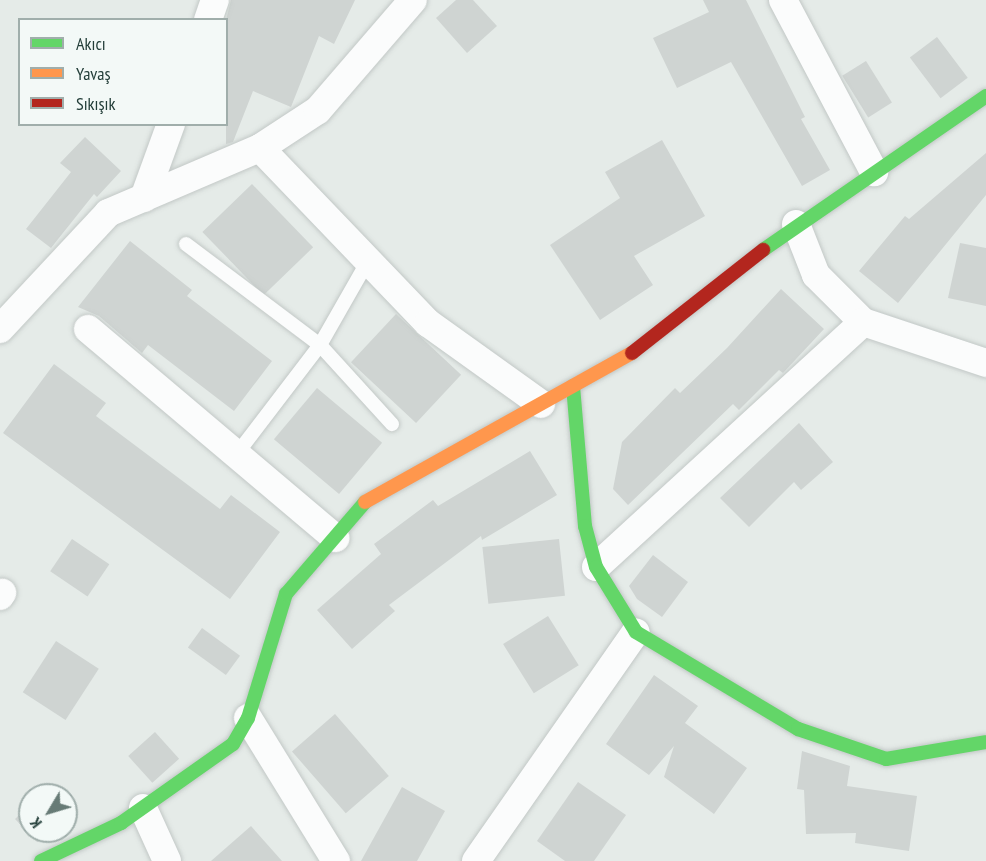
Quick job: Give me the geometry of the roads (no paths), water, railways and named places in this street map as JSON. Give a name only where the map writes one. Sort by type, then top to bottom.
[{"type":"street","points":[[209,18],[215,0]]},
{"type":"street","points":[[0,329],[108,213],[260,148],[318,110],[413,0]]},
{"type":"street","points":[[783,0],[874,172]]},
{"type":"street","points":[[41,861],[121,823],[233,744],[248,718],[286,594],[368,499],[639,350],[796,224],[986,96]]},
{"type":"street","points":[[144,198],[170,126]]},
{"type":"street","points":[[260,148],[428,323],[541,404]]},
{"type":"street","points":[[796,224],[816,275],[863,322],[986,363]]},
{"type":"street","points":[[596,567],[863,322]]},
{"type":"street","points":[[88,329],[335,538]]},
{"type":"street","points":[[573,386],[585,526],[596,567],[636,632],[798,729],[886,759],[986,742]]},
{"type":"street","points":[[478,860],[636,632]]},
{"type":"street","points":[[248,718],[336,861]]},
{"type":"street","points":[[143,807],[167,861]]},
{"type":"lane","points":[[186,244],[320,345],[392,424]]},
{"type":"lane","points":[[236,455],[320,345],[368,261]]}]
